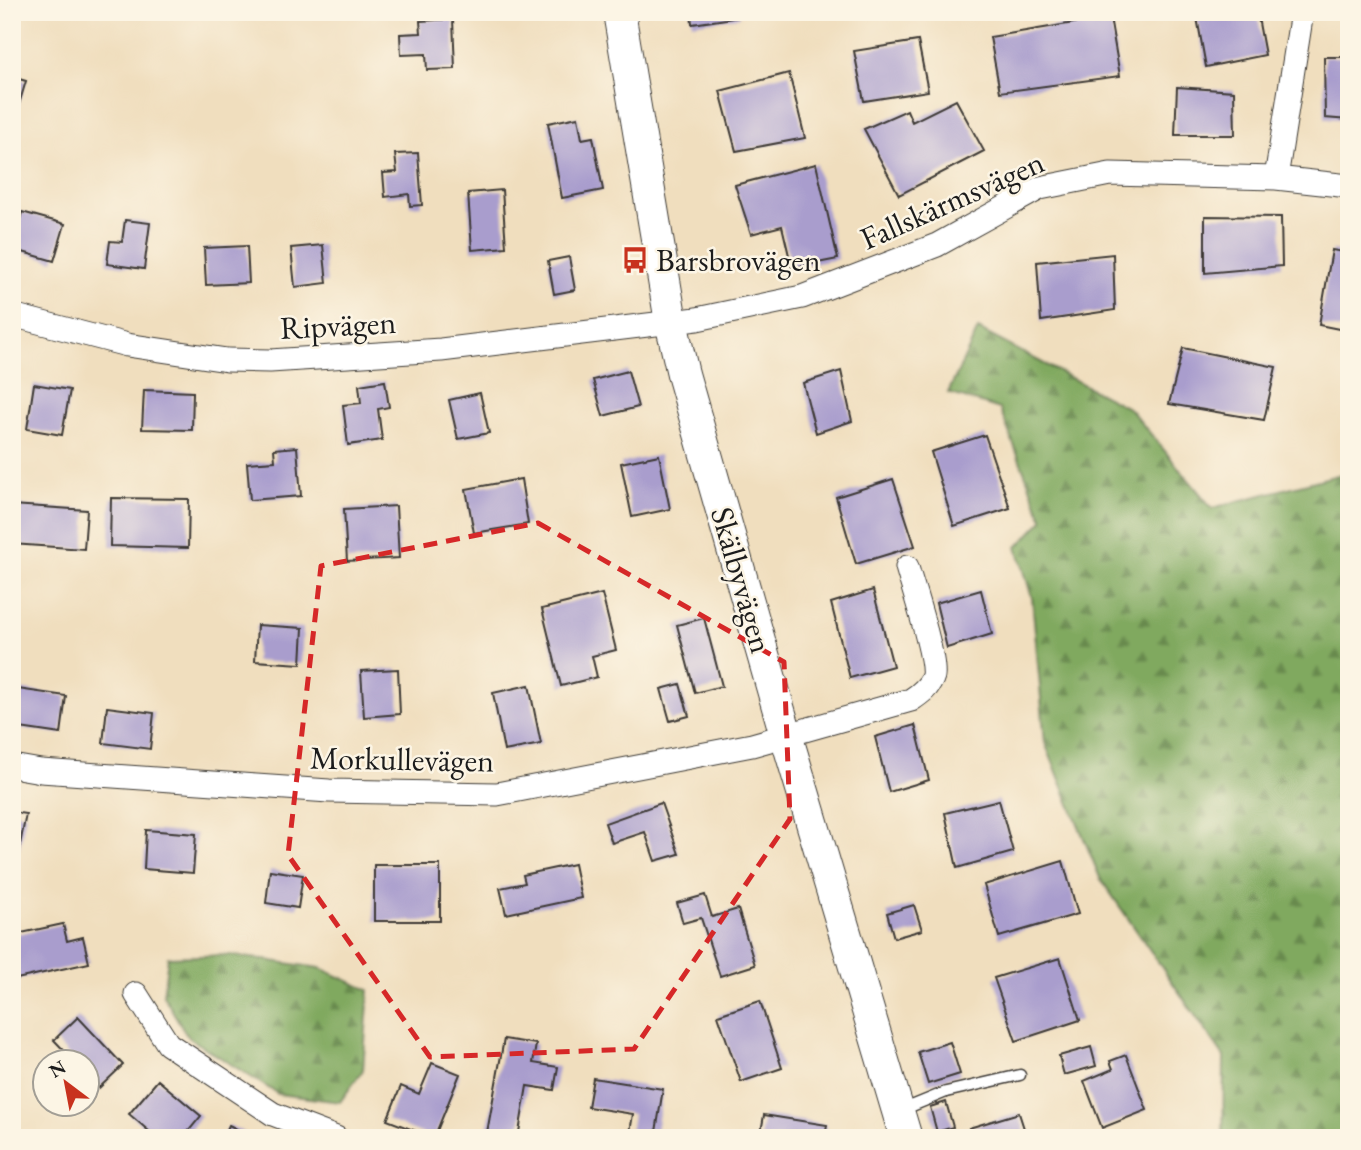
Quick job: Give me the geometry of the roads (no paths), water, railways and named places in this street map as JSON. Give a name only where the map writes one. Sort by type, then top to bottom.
[{"type":"street","name":"Skälbyvägen","points":[[618,12],[682,374],[786,735],[903,1124]]},
{"type":"street","points":[[1276,177],[1302,12]]},
{"type":"street","name":"Fallskärmsvägen","points":[[671,322],[802,297],[937,245],[1040,188],[1110,174],[1276,177],[1349,186]]},
{"type":"street","name":"Ripvägen","points":[[12,315],[127,345],[227,360],[270,361],[441,350],[671,322]]},
{"type":"street","name":"Morkullevägen","points":[[12,766],[41,771],[328,791],[497,794],[752,745],[911,700],[926,688],[933,676],[932,659],[907,567]]},
{"type":"street","points":[[136,994],[168,1044],[273,1114],[336,1138]]},
{"type":"lane","points":[[903,1124],[946,1092],[1020,1075]]},
{"type":"place","name":"Barsbrovägen","points":[[635,260]]}]
